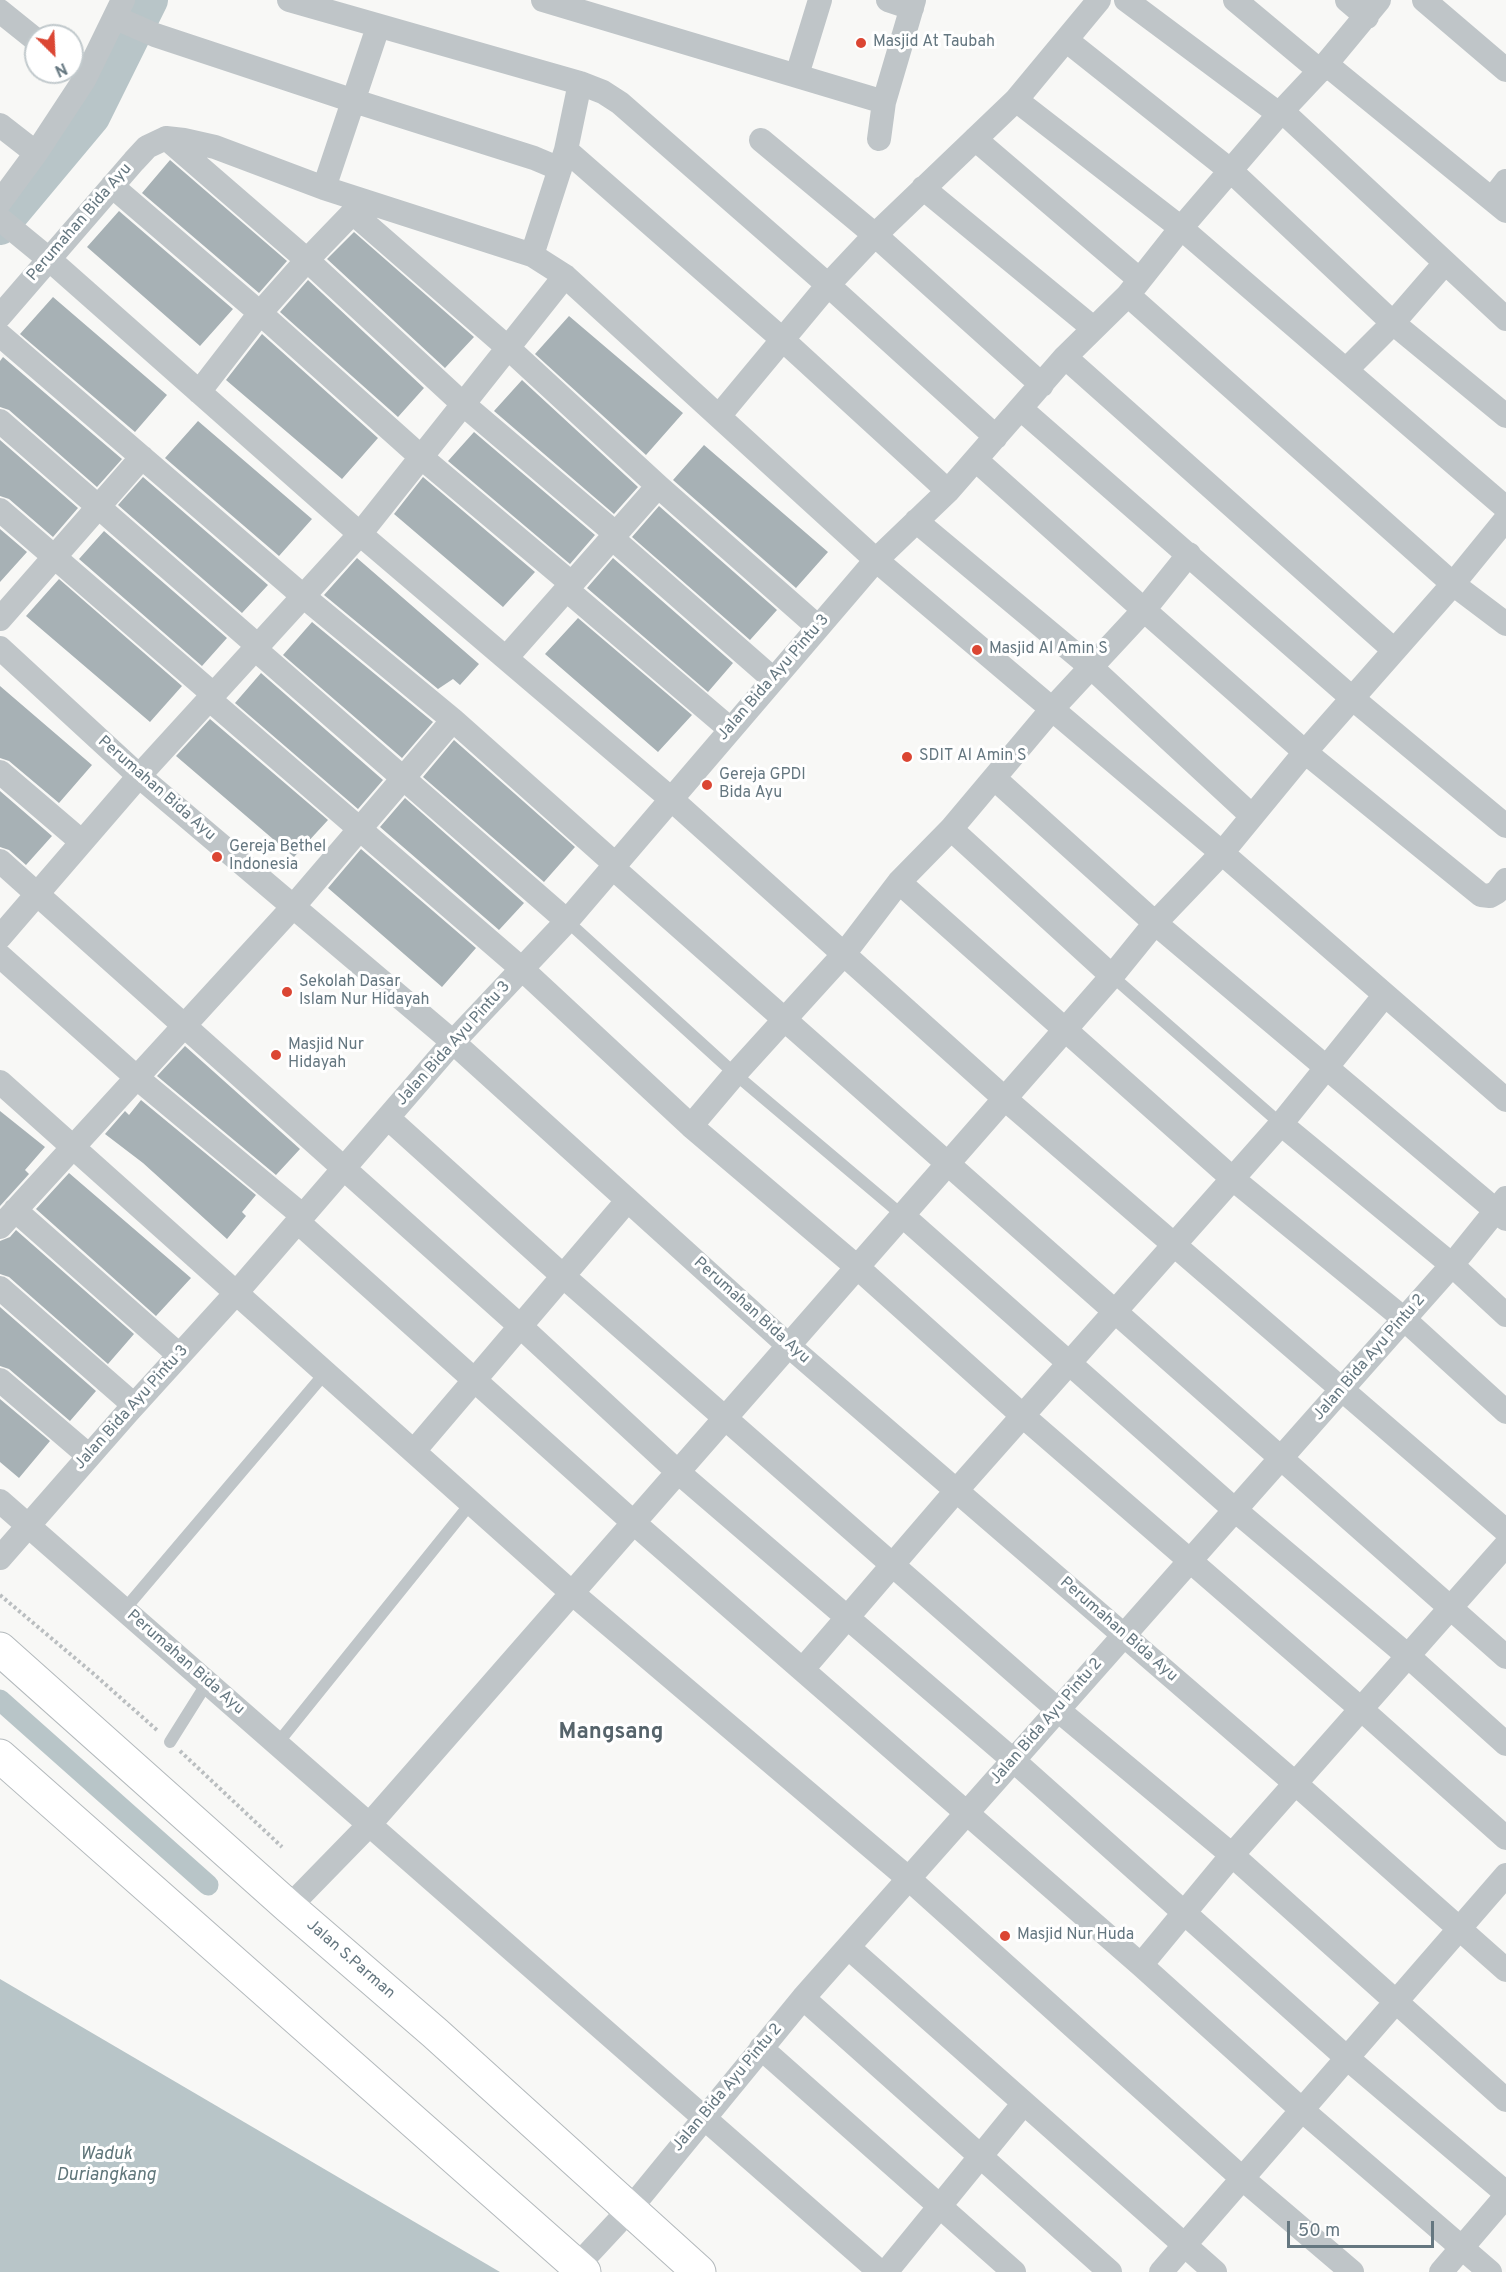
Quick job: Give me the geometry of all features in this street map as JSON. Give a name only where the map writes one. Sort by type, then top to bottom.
[{"type":"main road","name":"Jalan S.Parman","points":[[0,1649],[289,1907],[435,2032],[624,2216],[699,2272]]},
{"type":"main road","points":[[0,1756],[349,2062],[584,2263]]},
{"type":"street","points":[[289,0],[580,83],[603,92],[620,103],[828,285],[996,437]]},
{"type":"street","points":[[543,0],[884,102]]},
{"type":"street","points":[[797,75],[820,0]]},
{"type":"street","points":[[879,139],[884,102],[913,4],[888,0]]},
{"type":"street","points":[[719,416],[828,285],[875,235],[1016,100],[1099,0]]},
{"type":"street","points":[[1126,0],[1280,113],[1506,319]]},
{"type":"street","points":[[1235,0],[1323,68],[1501,197]]},
{"type":"street","points":[[1347,0],[1373,8]]},
{"type":"street","points":[[1424,0],[1506,70]]},
{"type":"street","name":"Jalan Bida Ayu Pintu 3","points":[[0,1558],[237,1292],[453,1042],[567,921],[876,560],[948,491],[1065,357],[1134,288],[1181,228],[1373,8]]},
{"type":"street","points":[[5,9],[24,28]]},
{"type":"street","points":[[84,67],[123,14],[155,35],[534,158],[563,160],[782,339],[948,491]]},
{"type":"street","points":[[324,188],[378,27]]},
{"type":"street","points":[[1066,40],[1231,171],[1393,323],[1506,416]]},
{"type":"street","points":[[532,255],[563,160],[580,83]]},
{"type":"street","points":[[0,202],[36,153],[73,84]]},
{"type":"street","points":[[289,1907],[369,1825],[1112,976],[1155,923],[1222,853],[1305,752],[1453,584],[1505,519],[1347,369],[1181,228],[1016,100]]},
{"type":"street","points":[[0,125],[36,153]]},
{"type":"street","points":[[166,138],[215,147],[324,188],[358,207],[532,255],[565,276],[876,560],[1222,853],[1506,1100]]},
{"type":"street","points":[[166,138],[307,260],[463,404],[773,679]]},
{"type":"street","name":"Perumahan Bida Ayu","points":[[0,316],[147,147],[166,138]]},
{"type":"street","points":[[975,139],[1453,584],[1506,624]]},
{"type":"street","points":[[761,140],[875,235],[1042,385]]},
{"type":"street","points":[[112,186],[730,729]]},
{"type":"street","points":[[923,188],[1093,328]]},
{"type":"street","points":[[199,392],[260,314],[307,260],[358,207]]},
{"type":"street","points":[[358,207],[658,486],[818,627]]},
{"type":"street","points":[[5,223],[50,260],[360,534],[670,798],[1004,1098],[1506,1531]]},
{"type":"street","points":[[1347,369],[1393,323],[1445,263]]},
{"type":"street","points":[[0,937],[139,776],[360,534],[565,276]]},
{"type":"street","points":[[0,335],[303,596],[453,720],[784,1020],[1117,1311],[1506,1657]]},
{"type":"street","points":[[1065,357],[1394,650]]},
{"type":"street","points":[[1021,410],[1352,698],[1506,826]]},
{"type":"street","points":[[0,421],[567,921]]},
{"type":"street","points":[[0,620],[142,457]]},
{"type":"street","points":[[976,459],[1305,752],[1482,896],[1490,896],[1497,892],[1506,880]]},
{"type":"street","points":[[506,658],[658,486]]},
{"type":"street","points":[[0,510],[56,556],[359,830],[522,969],[691,1126],[857,1267],[1023,1416],[1361,1709],[1506,1839]]},
{"type":"street","points":[[916,521],[1092,668],[1252,816]]},
{"type":"street","points":[[691,1126],[844,954],[899,882],[951,829],[1052,709],[1144,610],[1189,554]]},
{"type":"street","name":"Perumahan Bida Ayu","points":[[0,648],[139,776],[292,908],[453,1042],[789,1346],[1296,1784],[1506,1970]]},
{"type":"street","points":[[179,1355],[7,1212],[72,1146],[292,908],[453,720]]},
{"type":"street","points":[[0,772],[82,842]]},
{"type":"street","points":[[994,778],[1155,923],[1326,1068],[1503,1209]]},
{"type":"street","points":[[951,829],[1112,976]]},
{"type":"street","points":[[0,861],[520,1326],[678,1472],[1014,1760],[1347,2058],[1506,2194],[1441,2272]]},
{"type":"street","points":[[899,882],[1233,1179],[1404,1319],[1506,1412]]},
{"type":"street","points":[[0,956],[300,1219],[634,1522],[1141,1965],[1302,2110],[1490,2272]]},
{"type":"street","points":[[803,1669],[956,1491],[1281,1124],[1384,996]]},
{"type":"street","points":[[0,1082],[572,1593],[909,1879],[1243,2179],[1352,2272]]},
{"type":"street","points":[[388,1118],[563,1276],[1058,1710],[1232,1855],[1506,2100]]},
{"type":"street","points":[[1281,1124],[1452,1265],[1506,1315]]},
{"type":"street","points":[[414,1451],[627,1201]]},
{"type":"street","name":"Jalan Bida Ayu Pintu 2","points":[[624,2216],[803,1998],[1503,1209]]},
{"type":"street","points":[[902,1215],[1235,1510],[1408,1656],[1506,1744]]},
{"type":"street","points":[[0,1288],[134,1405]]},
{"type":"street","points":[[0,1380],[89,1456]]},
{"type":"street","name":"Perumahan Bida Ayu","points":[[0,1501],[880,2272]]},
{"type":"street","points":[[1141,1965],[1232,1855],[1506,1545]]},
{"type":"street","points":[[1161,2272],[1506,1875]]},
{"type":"street","points":[[849,1948],[1215,2272]]},
{"type":"street","points":[[803,1998],[1110,2272]]},
{"type":"street","points":[[761,2048],[1014,2272]]},
{"type":"street","points":[[886,2272],[1024,2103]]},
{"type":"street","points":[[584,2263],[624,2216]]},
{"type":"lane","points":[[567,921],[735,1074],[902,1215]]},
{"type":"lane","points":[[1112,976],[1281,1124]]},
{"type":"lane","points":[[124,1610],[326,1372]]},
{"type":"lane","points":[[277,1744],[471,1503]]},
{"type":"lane","points":[[170,1742],[207,1683]]},
{"type":"path","points":[[0,1595],[170,1742],[282,1847]]},
{"type":"water","name":"Waduk Duriangkang","points":[[0,1979],[500,2272],[0,2272]]},
{"type":"building","points":[[170,160],[287,261],[259,293],[142,193]]},
{"type":"building","points":[[119,211],[233,309],[200,346],[87,247]]},
{"type":"building","points":[[354,232],[474,337],[445,368],[327,259]]},
{"type":"building","points":[[308,280],[424,388],[398,417],[280,312]]},
{"type":"building","points":[[53,297],[167,395],[135,432],[20,334]]},
{"type":"building","points":[[569,316],[683,413],[646,455],[535,354]]},
{"type":"building","points":[[262,334],[378,438],[342,479],[226,380]]},
{"type":"building","points":[[3,357],[122,459],[97,487],[9,410],[0,407],[0,361]]},
{"type":"building","points":[[522,380],[638,487],[614,514],[494,411]]},
{"type":"building","points":[[198,421],[312,519],[279,556],[165,458]]},
{"type":"building","points":[[474,432],[595,535],[570,564],[448,461]]},
{"type":"building","points":[[0,440],[78,508],[53,537],[9,499],[0,496]]},
{"type":"building","points":[[704,445],[828,552],[796,588],[673,480]]},
{"type":"building","points":[[143,477],[268,585],[242,613],[118,505]]},
{"type":"building","points":[[423,477],[535,572],[503,607],[394,514]]},
{"type":"building","points":[[659,506],[777,610],[750,640],[632,537]]},
{"type":"building","points":[[0,529],[27,552],[0,582]]},
{"type":"building","points":[[104,531],[227,638],[202,666],[79,559]]},
{"type":"building","points":[[357,558],[479,664],[460,685],[453,679],[438,689],[324,595]]},
{"type":"building","points":[[613,558],[733,663],[708,692],[587,588]]},
{"type":"building","points":[[59,579],[182,686],[150,722],[26,616]]},
{"type":"building","points":[[578,618],[692,715],[658,752],[545,654]]},
{"type":"building","points":[[312,622],[433,722],[402,758],[283,655]]},
{"type":"building","points":[[261,673],[383,780],[358,809],[235,703]]},
{"type":"building","points":[[0,686],[92,765],[59,803],[9,761],[0,758]]},
{"type":"building","points":[[210,719],[328,820],[294,857],[176,756]]},
{"type":"building","points":[[454,740],[575,847],[544,882],[423,777]]},
{"type":"building","points":[[0,791],[52,836],[26,865],[9,850],[0,847]]},
{"type":"building","points":[[405,798],[524,903],[499,930],[380,827]]},
{"type":"building","points":[[361,849],[476,948],[442,987],[328,888]]},
{"type":"building","points":[[185,1046],[300,1149],[276,1175],[157,1076]]},
{"type":"building","points":[[141,1100],[256,1195],[242,1212],[246,1216],[227,1239],[143,1163],[105,1134],[125,1111],[129,1115]]},
{"type":"building","points":[[0,1111],[45,1147],[25,1170],[29,1174],[0,1206]]},
{"type":"building","points":[[69,1173],[191,1278],[156,1316],[36,1209]]},
{"type":"building","points":[[16,1230],[134,1334],[108,1364],[9,1277],[0,1274],[0,1241],[10,1237]]},
{"type":"building","points":[[0,1307],[96,1391],[70,1421],[9,1369],[0,1366]]},
{"type":"building","points":[[0,1399],[50,1441],[19,1478],[0,1462]]},
{"type":"waterway","points":[[0,227],[92,117],[150,0]]},
{"type":"waterway","points":[[0,1700],[208,1885]]},
{"type":"place","name":"Masjid At Taubah","points":[[861,43]]},
{"type":"place","name":"Masjid Al Amin S","points":[[977,650]]},
{"type":"place","name":"SDIT Al Amin S","points":[[907,757]]},
{"type":"place","name":"Gereja GPDI Bida Ayu","points":[[707,785]]},
{"type":"place","name":"Gereja Bethel Indonesia","points":[[217,857]]},
{"type":"place","name":"Sekolah Dasar Islam Nur Hidayah","points":[[287,992]]},
{"type":"place","name":"Masjid Nur Hidayah","points":[[276,1055]]},
{"type":"place","name":"Masjid Nur Huda","points":[[1005,1936]]},
{"type":"district","name":"Mangsang","points":[[611,1734]]}]
